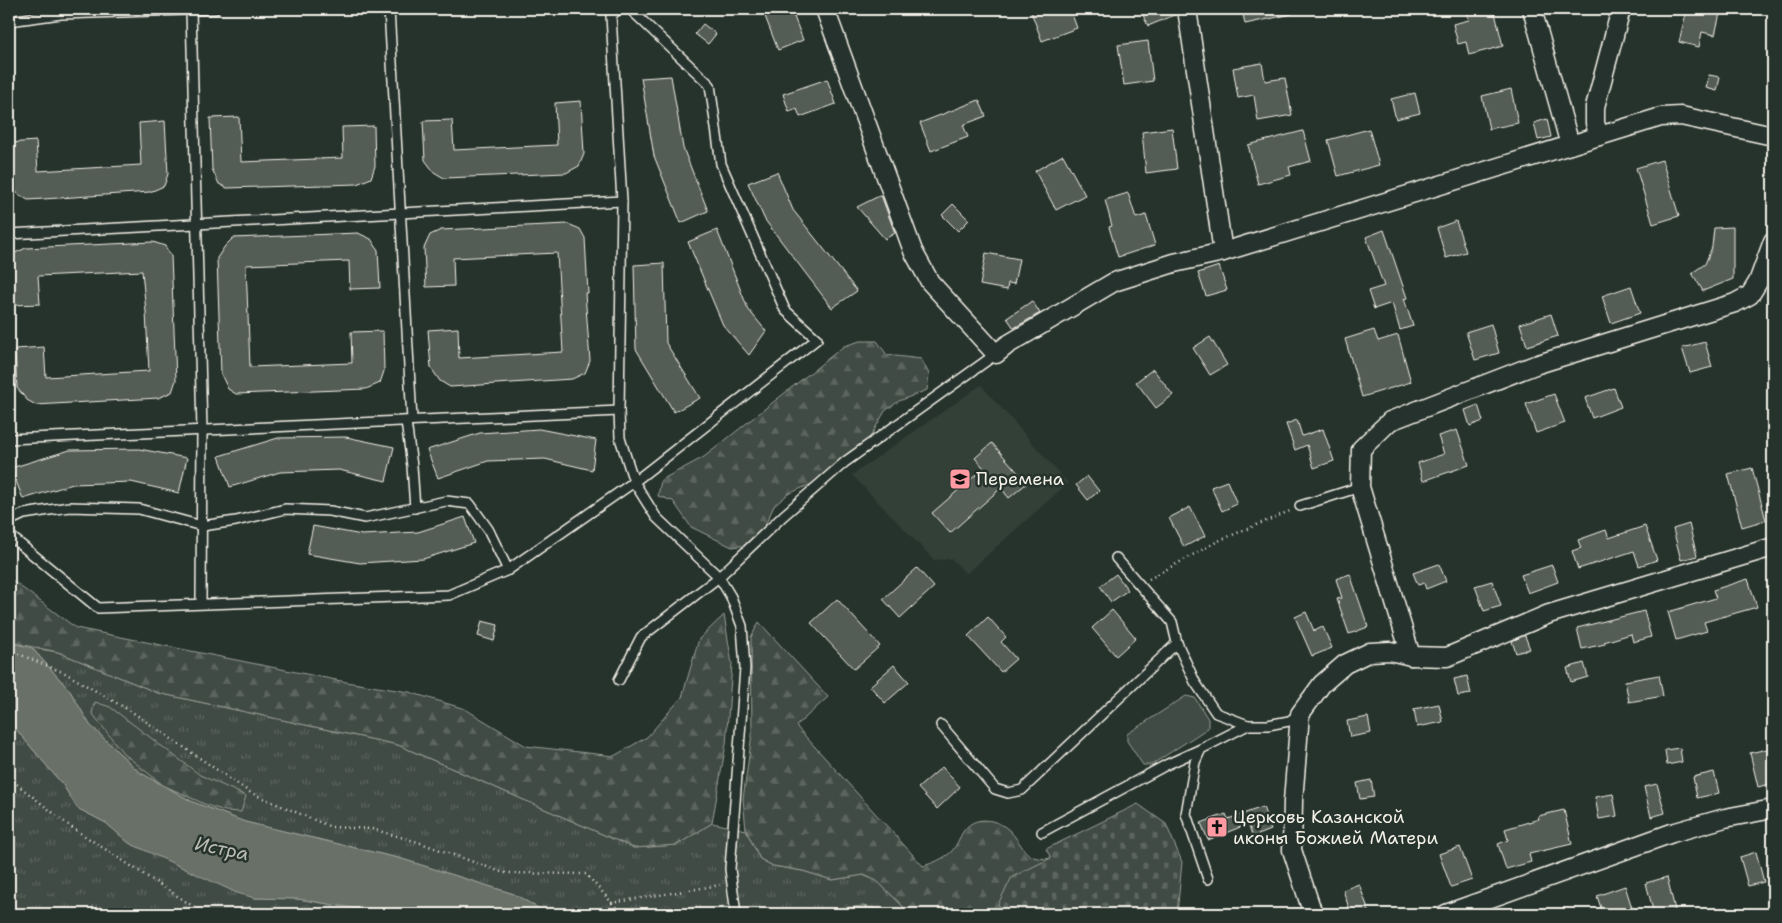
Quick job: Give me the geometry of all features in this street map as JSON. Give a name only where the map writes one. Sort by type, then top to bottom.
[{"type":"street","points":[[825,9],[913,251],[930,282],[996,354],[1007,345],[1114,282],[1174,263],[1223,252],[1661,117],[1681,116],[1773,136]]},
{"type":"street","points":[[1187,9],[1223,252]]},
{"type":"street","points":[[1532,9],[1570,144]]},
{"type":"street","points":[[1599,136],[1595,122],[1595,107],[1621,9]]},
{"type":"street","points":[[1411,656],[1360,487],[1361,449],[1390,420],[1535,365],[1735,302],[1750,295],[1758,282],[1773,240]]},
{"type":"street","points":[[1313,914],[1292,850],[1293,801],[1300,714],[1322,684],[1345,664],[1370,652],[1390,651],[1411,656],[1446,657],[1549,614],[1773,547]]},
{"type":"street","points":[[1446,914],[1672,832],[1724,818],[1773,809]]},
{"type":"lane","points":[[9,21],[61,14],[215,9]]},
{"type":"lane","points":[[389,9],[415,508]]},
{"type":"lane","points":[[618,9],[611,16],[622,201],[620,438],[634,482],[656,517],[719,577],[731,597],[742,626],[745,668],[730,869],[736,914]]},
{"type":"lane","points":[[9,535],[98,608],[449,595],[508,570],[634,482],[817,339],[785,310],[721,164],[710,85],[630,9]]},
{"type":"lane","points":[[191,10],[199,222],[202,430],[201,603]]},
{"type":"lane","points":[[9,234],[199,222],[401,215],[622,201]]},
{"type":"lane","points":[[619,680],[641,636],[719,577],[782,516],[845,462],[996,354]]},
{"type":"lane","points":[[9,439],[619,411]]},
{"type":"lane","points":[[1300,506],[1360,487]]},
{"type":"lane","points":[[9,521],[24,514],[69,507],[140,509],[202,526],[236,522],[285,509],[330,511],[365,518],[446,501],[470,504],[488,528],[508,570]]},
{"type":"lane","points":[[1116,558],[1172,622],[1177,643],[1194,682],[1216,713],[1248,725],[1268,726],[1289,721],[1300,714]]},
{"type":"lane","points":[[941,726],[995,789],[1008,794],[1022,790],[1177,643]]},
{"type":"lane","points":[[1042,832],[1168,764],[1248,725]]},
{"type":"lane","points":[[1201,749],[1195,762],[1186,814],[1208,878]]},
{"type":"path","points":[[1140,584],[1218,541],[1300,506]]},
{"type":"path","points":[[9,650],[65,673],[132,712],[251,793],[293,812],[331,827],[372,829],[418,842],[504,873],[586,874],[622,914]]},
{"type":"path","points":[[9,778],[71,827],[205,914]]},
{"type":"path","points":[[611,903],[732,883]]},
{"type":"shaded area","name":"Перемена","points":[[981,385],[1068,483],[966,574],[952,559],[934,560],[852,475]]},
{"type":"green space","points":[[860,341],[877,341],[887,355],[921,359],[929,374],[927,390],[899,401],[885,411],[868,441],[816,482],[788,494],[774,506],[761,534],[748,545],[732,547],[691,527],[673,501],[658,496],[661,480],[704,457],[844,346]]},
{"type":"green space","points":[[9,578],[76,628],[346,682],[409,692],[465,709],[526,746],[614,756],[647,737],[682,697],[699,639],[724,615],[732,664],[726,744],[712,823],[677,845],[634,848],[398,745],[158,693],[58,652],[9,642]]},
{"type":"green space","points":[[759,622],[828,697],[796,726],[923,866],[938,861],[951,852],[968,826],[984,820],[995,822],[1006,827],[1031,856],[1045,859],[1055,858],[1114,914],[911,914],[877,881],[864,875],[832,880],[803,871],[773,866],[760,859],[746,830],[743,799],[752,734],[751,637]]},
{"type":"green space","points":[[32,648],[58,652],[158,693],[398,745],[634,848],[677,845],[712,823],[746,830],[760,859],[773,866],[803,871],[832,880],[863,875],[877,881],[911,914],[895,914],[891,911],[829,910],[823,914],[545,914],[514,894],[402,859],[245,822],[193,802],[139,772],[90,725],[70,691]]},
{"type":"green space","points":[[1186,696],[1195,698],[1208,719],[1208,728],[1151,765],[1143,765],[1127,741],[1127,734]]},
{"type":"green space","points":[[95,702],[110,707],[200,775],[246,796],[241,812],[226,811],[209,806],[163,785],[123,753],[92,713]]},
{"type":"green space","points":[[9,721],[63,785],[77,808],[106,823],[129,843],[255,898],[298,899],[389,914],[9,914]]},
{"type":"green space","points":[[1138,804],[1166,824],[1182,862],[1177,914],[1005,914],[998,904],[1012,877],[1051,858],[1046,849]]},
{"type":"water","name":"Истра","points":[[9,642],[32,648],[70,691],[90,725],[139,772],[193,802],[245,822],[402,859],[514,894],[545,914],[389,914],[298,899],[255,898],[237,893],[129,843],[106,823],[77,808],[63,785],[9,721]]},
{"type":"water","points":[[863,906],[891,911],[895,914],[823,914],[829,910]]},
{"type":"building","points":[[791,9],[803,40],[778,50],[763,11]]},
{"type":"building","points":[[1030,9],[1070,9],[1077,28],[1042,41]]},
{"type":"building","points":[[1158,9],[1177,9],[1177,14],[1148,26],[1143,15]]},
{"type":"building","points":[[1242,9],[1291,9],[1292,14],[1245,24]]},
{"type":"building","points":[[1466,9],[1494,9],[1503,46],[1469,55],[1466,42],[1458,44],[1453,24],[1469,20]]},
{"type":"building","points":[[1687,9],[1721,9],[1715,35],[1702,32],[1699,47],[1679,42]]},
{"type":"building","points":[[703,24],[716,34],[708,44],[695,34]]},
{"type":"building","points":[[1148,41],[1153,81],[1124,85],[1118,45]]},
{"type":"building","points":[[1262,63],[1265,81],[1285,78],[1292,115],[1258,121],[1254,95],[1238,98],[1233,68]]},
{"type":"building","points":[[1709,75],[1720,77],[1717,91],[1706,88]]},
{"type":"building","points":[[671,76],[683,148],[708,211],[681,223],[654,156],[641,78]]},
{"type":"building","points":[[827,79],[836,104],[800,117],[797,109],[789,112],[783,94]]},
{"type":"building","points":[[1511,89],[1518,123],[1489,129],[1482,96]]},
{"type":"building","points":[[1415,93],[1420,113],[1396,119],[1391,99]]},
{"type":"building","points":[[979,100],[986,116],[963,125],[968,137],[931,151],[920,123]]},
{"type":"building","points":[[581,101],[584,154],[579,166],[566,173],[444,178],[434,172],[425,160],[423,121],[452,120],[454,150],[557,145],[555,103]]},
{"type":"building","points":[[239,117],[241,162],[343,158],[342,127],[374,126],[375,166],[371,178],[357,184],[227,188],[219,184],[212,169],[210,118]]},
{"type":"building","points":[[1547,119],[1551,137],[1538,140],[1534,123]]},
{"type":"building","points":[[165,121],[168,174],[164,186],[150,192],[28,200],[18,194],[9,182],[9,143],[36,141],[38,171],[141,165],[139,123]]},
{"type":"building","points":[[1172,128],[1177,169],[1146,173],[1142,132]]},
{"type":"building","points":[[1369,129],[1379,165],[1338,176],[1328,140]]},
{"type":"building","points":[[1303,131],[1311,161],[1289,167],[1291,175],[1258,184],[1248,145]]},
{"type":"building","points":[[1063,155],[1085,195],[1056,210],[1035,171]]},
{"type":"building","points":[[1662,160],[1679,216],[1653,224],[1636,168]]},
{"type":"building","points":[[777,172],[793,210],[857,291],[832,308],[765,220],[748,183]]},
{"type":"building","points":[[1128,193],[1136,218],[1146,215],[1155,245],[1118,257],[1109,227],[1112,226],[1105,200]]},
{"type":"building","points":[[881,195],[895,233],[885,239],[857,207]]},
{"type":"building","points":[[953,204],[969,220],[958,231],[942,215]]},
{"type":"building","points":[[1456,221],[1466,252],[1446,258],[1437,228]]},
{"type":"building","points":[[568,224],[580,229],[585,238],[588,293],[585,293],[590,361],[585,373],[572,379],[450,387],[440,381],[431,368],[428,330],[458,328],[459,358],[563,352],[557,253],[453,258],[454,286],[426,287],[424,248],[430,235],[441,230]]},
{"type":"building","points":[[1733,227],[1733,279],[1703,291],[1692,273],[1705,264],[1712,247],[1714,228]]},
{"type":"building","points":[[717,230],[748,309],[766,331],[749,355],[723,325],[688,242]]},
{"type":"building","points":[[1384,230],[1407,298],[1404,299],[1413,326],[1400,330],[1392,303],[1374,309],[1368,291],[1384,286],[1366,237]]},
{"type":"building","points":[[358,233],[371,239],[378,250],[380,288],[350,289],[349,261],[246,265],[250,367],[352,363],[351,332],[383,331],[384,371],[380,383],[366,389],[236,394],[228,389],[221,374],[217,258],[225,246],[233,238]]},
{"type":"building","points":[[153,242],[165,246],[171,256],[176,380],[172,392],[158,398],[36,405],[27,400],[17,388],[15,349],[44,347],[46,377],[149,371],[146,312],[142,271],[38,276],[40,304],[12,305],[10,266],[15,253],[26,248]]},
{"type":"building","points":[[986,253],[1019,259],[1014,284],[1008,283],[1007,290],[980,285]]},
{"type":"building","points":[[664,263],[666,343],[700,398],[674,412],[636,349],[634,265]]},
{"type":"building","points":[[1219,266],[1227,290],[1206,296],[1198,273]]},
{"type":"building","points":[[1631,286],[1640,313],[1611,323],[1602,296]]},
{"type":"building","points":[[1032,301],[1040,313],[1014,328],[1007,318]]},
{"type":"building","points":[[1551,314],[1558,336],[1527,346],[1520,324]]},
{"type":"building","points":[[1491,324],[1499,353],[1475,360],[1466,332]]},
{"type":"building","points":[[1374,330],[1378,341],[1398,335],[1411,382],[1362,397],[1345,339]]},
{"type":"building","points":[[1210,337],[1227,365],[1210,375],[1193,348]]},
{"type":"building","points":[[1705,342],[1712,367],[1690,373],[1682,348]]},
{"type":"building","points":[[1153,369],[1173,395],[1156,408],[1136,382]]},
{"type":"building","points":[[1614,388],[1621,407],[1592,418],[1585,398]]},
{"type":"building","points":[[1554,394],[1565,423],[1536,433],[1526,404]]},
{"type":"building","points":[[1478,405],[1483,421],[1470,426],[1465,410]]},
{"type":"building","points":[[1297,420],[1302,436],[1323,429],[1334,461],[1314,468],[1307,445],[1295,450],[1286,424]]},
{"type":"building","points":[[539,429],[596,440],[592,470],[545,459],[488,461],[438,478],[427,450],[480,433]]},
{"type":"building","points":[[1457,430],[1469,465],[1423,481],[1418,463],[1444,454],[1438,436]]},
{"type":"building","points":[[346,437],[394,447],[386,481],[339,470],[280,472],[230,487],[219,456],[278,438]]},
{"type":"building","points":[[992,443],[1027,483],[1009,498],[1001,488],[950,533],[932,513],[984,468],[975,458]]},
{"type":"building","points":[[139,449],[187,458],[179,493],[131,482],[73,484],[23,499],[11,468],[70,450]]},
{"type":"building","points":[[1752,468],[1766,520],[1742,527],[1728,474]]},
{"type":"building","points":[[1087,476],[1099,491],[1088,500],[1076,485]]},
{"type":"building","points":[[1227,481],[1237,504],[1222,511],[1211,487]]},
{"type":"building","points":[[1190,507],[1205,536],[1184,547],[1169,518]]},
{"type":"building","points":[[465,517],[474,543],[423,559],[360,563],[307,554],[313,526],[362,535],[418,532]]},
{"type":"building","points":[[1689,524],[1697,556],[1681,560],[1673,529]]},
{"type":"building","points":[[1645,526],[1657,560],[1639,566],[1634,551],[1578,569],[1572,551],[1581,548],[1578,540],[1606,530],[1609,538]]},
{"type":"building","points":[[1439,564],[1446,581],[1426,589],[1424,583],[1418,585],[1413,573]]},
{"type":"building","points":[[1552,565],[1558,582],[1528,593],[1521,575]]},
{"type":"building","points":[[917,568],[934,587],[900,618],[883,599]]},
{"type":"building","points":[[1116,574],[1128,590],[1111,602],[1100,586]]},
{"type":"building","points":[[1350,574],[1368,627],[1349,634],[1337,599],[1342,598],[1336,579]]},
{"type":"building","points":[[1748,579],[1757,607],[1704,622],[1707,631],[1676,640],[1668,612],[1716,598],[1713,590]]},
{"type":"building","points":[[1492,581],[1501,606],[1484,611],[1475,586]]},
{"type":"building","points":[[837,599],[880,646],[854,669],[811,623]]},
{"type":"building","points":[[1112,610],[1136,638],[1116,656],[1092,628]]},
{"type":"building","points":[[1644,611],[1651,637],[1633,642],[1631,634],[1604,642],[1605,644],[1582,649],[1577,628]]},
{"type":"building","points":[[1306,612],[1314,631],[1323,627],[1332,648],[1312,656],[1295,617]]},
{"type":"building","points":[[988,617],[1006,637],[1001,642],[1016,659],[1001,672],[968,636]]},
{"type":"building","points":[[482,621],[498,625],[494,641],[478,636]]},
{"type":"building","points":[[1525,636],[1530,649],[1516,653],[1512,641]]},
{"type":"building","points":[[1584,663],[1588,677],[1571,682],[1567,668]]},
{"type":"building","points":[[894,665],[909,682],[885,703],[870,686]]},
{"type":"building","points":[[1659,675],[1663,696],[1629,702],[1625,681]]},
{"type":"building","points":[[1467,676],[1471,694],[1458,696],[1454,679]]},
{"type":"building","points":[[1439,704],[1443,722],[1417,727],[1414,709]]},
{"type":"building","points":[[1368,717],[1371,733],[1350,737],[1347,721]]},
{"type":"building","points":[[1680,748],[1682,762],[1667,765],[1665,750]]},
{"type":"building","points":[[1767,749],[1773,783],[1758,787],[1750,753]]},
{"type":"building","points":[[942,767],[960,787],[937,809],[918,788]]},
{"type":"building","points":[[1714,772],[1719,793],[1697,798],[1693,777]]},
{"type":"building","points":[[1371,780],[1374,797],[1360,799],[1357,783]]},
{"type":"building","points":[[1657,784],[1665,813],[1651,817],[1644,787]]},
{"type":"building","points":[[1613,794],[1617,816],[1599,819],[1595,797]]},
{"type":"building","points":[[1263,807],[1271,830],[1253,837],[1248,824],[1208,840],[1201,823],[1226,814],[1228,819]]},
{"type":"building","points":[[1564,810],[1572,844],[1529,854],[1531,862],[1506,869],[1498,844],[1508,840],[1505,829],[1539,819],[1538,816]]},
{"type":"building","points":[[1460,847],[1472,880],[1451,887],[1439,854]]},
{"type":"building","points":[[1756,852],[1764,882],[1748,886],[1740,857]]},
{"type":"building","points":[[1667,877],[1676,914],[1654,914],[1646,883]]},
{"type":"building","points":[[1359,884],[1370,914],[1351,914],[1343,890]]},
{"type":"building","points":[[1625,886],[1634,914],[1603,914],[1597,896]]},
{"type":"place","name":"Перемена","points":[[960,479]]},
{"type":"place","name":"Церковь Казанской иконы Божией Матери","points":[[1217,827]]}]
